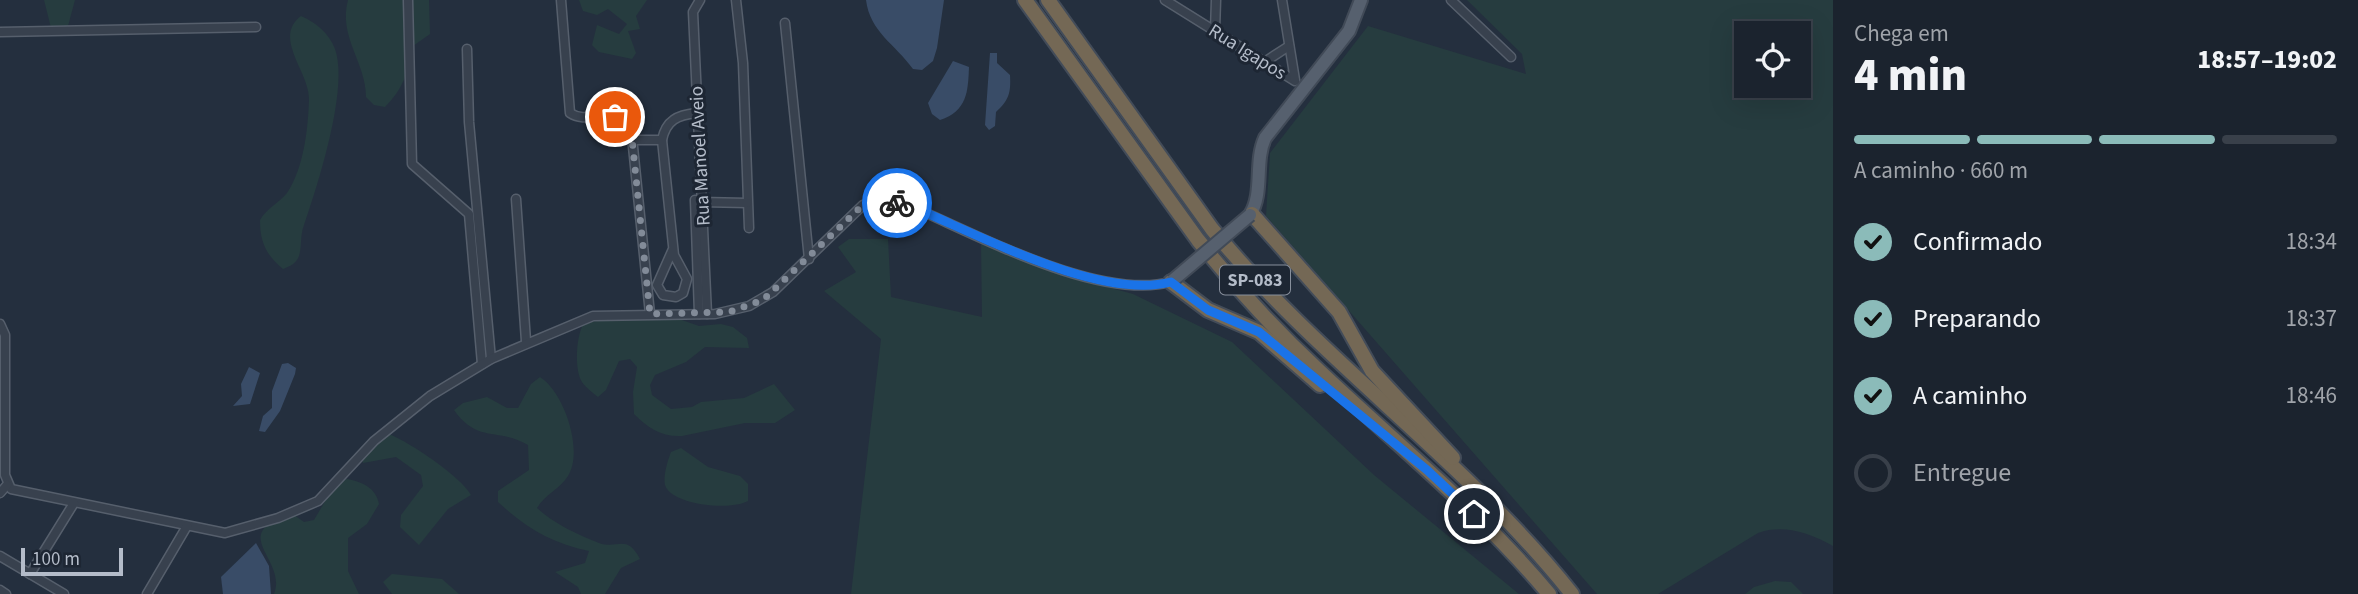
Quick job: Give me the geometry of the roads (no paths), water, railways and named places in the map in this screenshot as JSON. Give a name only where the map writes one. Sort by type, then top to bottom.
[{"type":"highway","name":"SP-083","points":[[1025,0],[1198,240],[1228,277],[1315,368],[1490,528],[1545,590]]},
{"type":"highway","name":"SP-083","points":[[1048,0],[1241,264],[1317,342],[1508,519],[1572,594]]},
{"type":"highway","points":[[1251,214],[1339,312],[1372,371],[1508,519]]},
{"type":"highway","points":[[1171,281],[1208,310],[1259,332],[1427,470]]},
{"type":"main road","points":[[1171,281],[1251,214],[1256,200],[1259,150],[1297,87],[1349,31],[1357,3]]},
{"type":"street","points":[[408,0],[412,164],[469,214],[482,364]]},
{"type":"street","points":[[561,0],[570,113],[577,117],[624,120],[630,125],[650,314]]},
{"type":"street","name":"Rua Manoel Aveio","points":[[700,0],[693,12],[693,113],[701,202],[703,314]]},
{"type":"street","points":[[736,0],[743,63],[748,228]]},
{"type":"street","name":"Rua Igapos","points":[[1165,0],[1266,61],[1297,87]]},
{"type":"street","points":[[1215,31],[1216,0]]},
{"type":"street","points":[[1282,0],[1297,87]]},
{"type":"street","points":[[1451,0],[1511,57]]},
{"type":"street","points":[[785,23],[809,259]]},
{"type":"street","points":[[0,32],[256,27]]},
{"type":"street","points":[[1266,61],[1289,46]]},
{"type":"street","points":[[467,49],[469,122],[491,359]]},
{"type":"street","points":[[673,249],[657,285],[663,295],[676,298],[684,293],[687,279],[676,262],[673,249],[662,140],[668,124],[675,117],[693,113],[703,314]]},
{"type":"street","points":[[633,140],[662,140]]},
{"type":"street","points":[[516,199],[526,341]]},
{"type":"street","points":[[0,324],[5,335],[7,485],[13,491],[233,533],[310,506],[374,441],[430,396],[491,359],[526,341],[593,316],[729,312],[763,300],[863,205],[879,200],[908,205],[1077,274],[1131,287],[1171,281]]},
{"type":"street","points":[[701,202],[747,203]]},
{"type":"street","points":[[0,492],[7,485]]},
{"type":"street","points":[[30,574],[74,503]]},
{"type":"street","points":[[147,594],[187,526]]},
{"type":"street","points":[[0,556],[64,594]]},
{"type":"street","points":[[0,590],[6,594]]},
{"type":"water","points":[[866,0],[944,0],[933,61],[922,70],[913,69],[872,21]]},
{"type":"water","points":[[990,53],[997,53],[997,63],[1010,75],[1010,81],[1008,96],[996,112],[995,126],[989,130],[985,125]]},
{"type":"water","points":[[953,61],[969,67],[967,92],[961,106],[940,120],[932,114],[928,103]]},
{"type":"water","points":[[288,363],[296,368],[295,374],[280,411],[265,432],[259,431],[263,416],[272,408],[272,391],[282,364]]},
{"type":"water","points":[[249,367],[260,373],[250,404],[233,406],[242,396],[241,384]]},
{"type":"water","points":[[256,543],[269,566],[271,594],[223,594],[221,577]]}]
